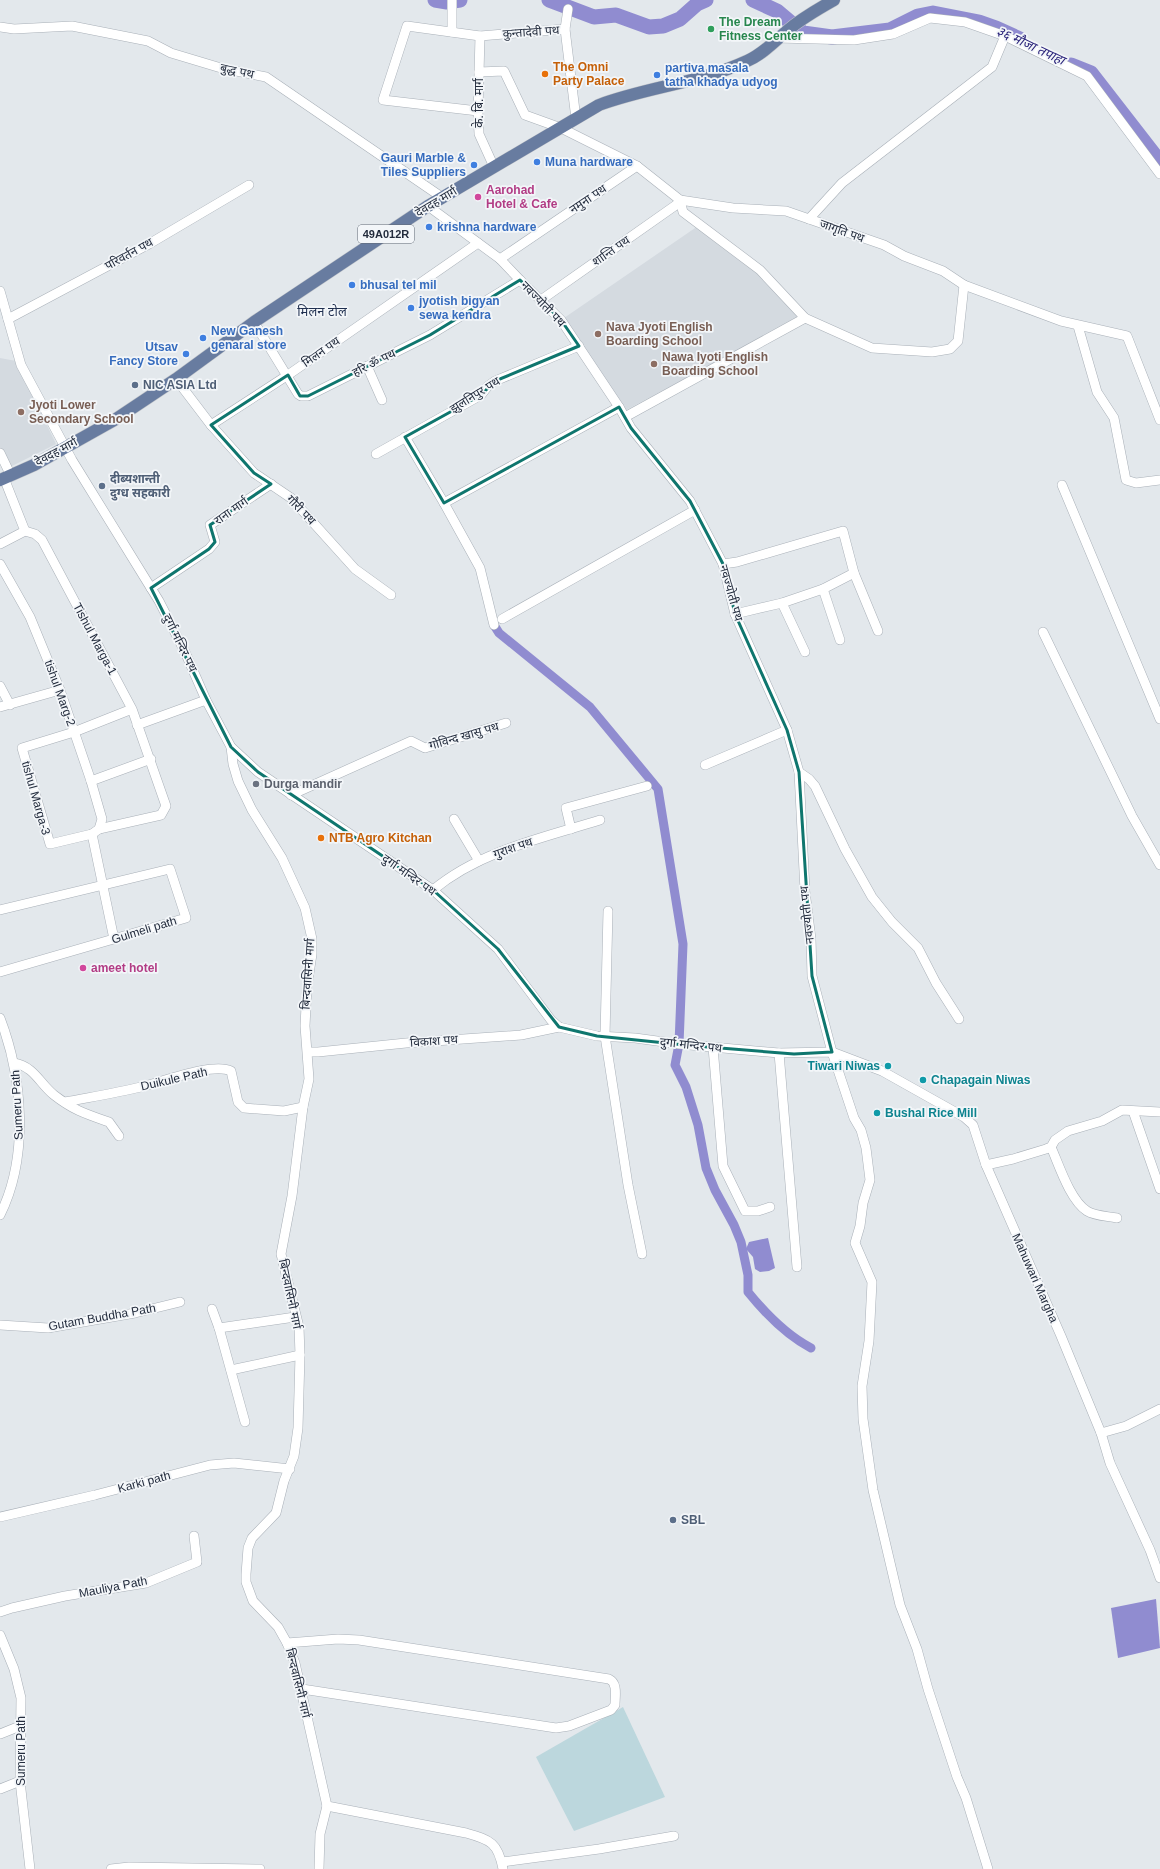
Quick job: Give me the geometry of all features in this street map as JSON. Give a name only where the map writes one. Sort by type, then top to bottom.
[{"type":"main road","name":"देवदह मार्ग","points":[[5,478],[65,448],[116,419],[176,379],[254,322],[428,206],[598,105],[731,68],[756,56],[800,20],[834,0]]},
{"type":"street","points":[[452,3],[452,32]]},
{"type":"street","points":[[565,29],[568,9]]},
{"type":"street","points":[[778,38],[854,40],[893,34],[930,18],[965,22],[1005,36],[1087,76],[1160,174]]},
{"type":"street","name":"बुद्ध पथ","points":[[0,28],[14,29],[72,26],[148,41],[180,56],[221,68],[266,77],[443,198]]},
{"type":"street","name":"कुन्तादेवी पथ","points":[[478,111],[383,100],[407,26],[480,36],[565,29],[576,119]]},
{"type":"street","name":"के. बि. मार्ग","points":[[480,36],[478,111],[479,134],[494,167]]},
{"type":"street","points":[[809,219],[842,183],[992,67],[1005,36]]},
{"type":"street","name":"जागृति पथ","points":[[479,72],[504,71],[526,115],[561,128],[637,166],[680,200],[734,208],[786,211],[884,246],[904,256],[943,271],[964,285],[1060,321],[1127,336],[1160,420]]},
{"type":"street","name":"नमुना पथ","points":[[500,258],[637,166]]},
{"type":"street","name":"परिवर्तन पथ","points":[[8,319],[149,244],[249,185]]},
{"type":"street","points":[[680,200],[683,212],[760,270],[805,318],[872,348],[932,352],[950,349],[958,341],[964,285]]},
{"type":"street","name":"शान्ति पथ","points":[[541,300],[676,206],[680,200]]},
{"type":"street","name":"नवज्योती पथ","points":[[428,206],[500,258],[561,320],[619,407],[631,428],[680,488],[695,510],[723,564],[735,614],[787,730],[798,772],[804,891],[811,939],[812,976],[832,1052],[854,1118],[861,1130],[866,1148],[870,1180],[862,1203],[860,1226],[855,1243],[872,1282],[870,1341],[862,1386],[863,1419],[872,1490],[900,1605],[917,1649],[931,1697],[957,1777],[966,1798],[988,1869]]},
{"type":"street","name":"मिलन पथ","points":[[211,425],[288,375],[478,243]]},
{"type":"street","name":"हरि ॐ पथ","points":[[254,322],[288,375],[298,394],[301,396],[308,396],[430,335],[520,280]]},
{"type":"street","name":"दुर्गा मन्दिर पथ","points":[[0,291],[21,365],[65,448],[175,630],[206,700],[232,747],[258,772],[433,890],[498,949],[551,1020],[559,1027],[605,1036],[635,1038],[713,1048],[779,1053],[832,1052]]},
{"type":"street","points":[[625,417],[805,318]]},
{"type":"street","points":[[1078,326],[1097,392],[1114,418],[1126,480],[1136,483],[1160,480]]},
{"type":"street","name":"झुलनिपुर पथ","points":[[376,454],[405,436],[481,395],[488,386],[495,381],[579,346]]},
{"type":"street","points":[[367,366],[382,400]]},
{"type":"street","points":[[176,379],[211,425]]},
{"type":"street","points":[[444,503],[619,407]]},
{"type":"street","name":"गौरी पथ","points":[[211,425],[254,473],[291,498],[356,569],[391,595]]},
{"type":"street","points":[[405,436],[480,568],[494,625]]},
{"type":"street","points":[[0,453],[5,478],[25,531],[0,544]]},
{"type":"street","name":"राना मार्ग","points":[[151,588],[209,549],[215,542],[210,525],[271,484]]},
{"type":"street","points":[[1062,485],[1160,719]]},
{"type":"street","points":[[502,619],[695,510]]},
{"type":"street","name":"Tishul Marga-1","points":[[25,531],[35,534],[42,540],[132,709],[151,758],[166,806],[161,815],[95,832]]},
{"type":"street","points":[[723,564],[737,562],[843,531],[854,573],[878,631]]},
{"type":"street","name":"tishul Marg-2","points":[[0,564],[30,617],[60,690],[91,781],[102,819],[95,832],[114,939]]},
{"type":"street","points":[[735,614],[782,603],[824,589],[854,573]]},
{"type":"street","points":[[824,589],[840,640]]},
{"type":"street","points":[[782,603],[805,652]]},
{"type":"street","points":[[1043,632],[1132,816],[1157,852],[1160,865]]},
{"type":"street","points":[[0,686],[10,705]]},
{"type":"street","points":[[0,707],[60,690]]},
{"type":"street","points":[[137,725],[206,700]]},
{"type":"street","points":[[74,732],[132,709]]},
{"type":"street","name":"गोविन्द खासु पथ","points":[[291,795],[411,741],[425,748],[506,724]]},
{"type":"street","points":[[705,765],[787,730]]},
{"type":"street","name":"tishul Marga-3","points":[[74,732],[22,748],[50,844],[95,832]]},
{"type":"street","name":"बिन्दवासिनी मार्ग","points":[[232,747],[233,764],[241,787],[252,810],[282,858],[305,908],[310,924],[312,939],[312,954],[307,987],[305,1026],[309,1079],[303,1107],[292,1196],[281,1254],[298,1328],[300,1355],[298,1428],[290,1469],[284,1481],[276,1513],[252,1538],[248,1548],[246,1574],[248,1591],[253,1601],[278,1627],[295,1662],[327,1806]]},
{"type":"street","points":[[91,781],[151,758]]},
{"type":"street","points":[[798,772],[809,779],[815,786],[845,849],[872,897],[892,922],[918,948],[936,983],[959,1019]]},
{"type":"street","points":[[571,829],[566,808],[647,786]]},
{"type":"street","points":[[454,819],[479,861]]},
{"type":"street","name":"गुराश पथ","points":[[433,890],[444,881],[479,861],[505,849],[600,820]]},
{"type":"street","name":"Gulmeli path","points":[[0,910],[170,869],[186,918],[0,972]]},
{"type":"street","points":[[608,911],[605,1036],[628,1185],[642,1254]]},
{"type":"street","name":"Sumeru Path","points":[[0,1018],[14,1062],[20,1137],[8,1200],[0,1215]]},
{"type":"street","name":"विकाश पथ","points":[[308,1052],[521,1035],[559,1027]]},
{"type":"street","points":[[713,1048],[723,1166],[745,1211],[758,1211],[770,1207]]},
{"type":"street","name":"Mahuwari Margha","points":[[832,1052],[882,1071],[964,1117],[973,1125],[986,1165],[1061,1336],[1101,1433],[1110,1464],[1150,1550],[1160,1578]]},
{"type":"street","points":[[779,1053],[797,1266]]},
{"type":"street","points":[[14,1062],[26,1066],[53,1094],[74,1110],[92,1118],[109,1122],[118,1136]]},
{"type":"street","name":"Duikule Path","points":[[65,1102],[143,1087],[189,1073],[226,1068],[231,1071],[238,1102],[244,1108],[284,1111],[303,1107]]},
{"type":"street","points":[[986,1165],[1013,1159],[1051,1147],[1055,1140],[1068,1131],[1102,1121],[1122,1110],[1160,1112]]},
{"type":"street","points":[[1133,1111],[1160,1190]]},
{"type":"street","points":[[1051,1147],[1065,1180],[1081,1207],[1088,1212],[1116,1218]]},
{"type":"street","name":"Gutam Buddha Path","points":[[0,1325],[48,1328],[135,1313],[180,1302]]},
{"type":"street","points":[[212,1309],[219,1328],[245,1422]]},
{"type":"street","points":[[219,1328],[295,1317]]},
{"type":"street","points":[[231,1370],[300,1355]]},
{"type":"street","points":[[1101,1433],[1126,1426],[1160,1409]]},
{"type":"street","name":"Karki path","points":[[0,1517],[95,1495],[210,1465],[234,1463],[290,1469]]},
{"type":"street","name":"Mauliya Path","points":[[0,1612],[65,1596],[146,1583],[198,1562],[194,1536]]},
{"type":"street","name":"Sumeru Path","points":[[0,1635],[14,1669],[20,1690],[20,1781],[30,1869]]},
{"type":"street","points":[[287,1643],[338,1639],[359,1640],[609,1679],[612,1680],[615,1685],[615,1705],[611,1710],[569,1726],[556,1728],[302,1689]]},
{"type":"street","points":[[0,1734],[20,1726]]},
{"type":"street","points":[[0,1789],[20,1781]]},
{"type":"street","points":[[318,1869],[320,1834],[327,1806],[479,1836],[495,1845],[502,1865],[674,1836]]},
{"type":"street","points":[[111,1869],[129,1867],[260,1869]]},
{"type":"highlighted area","points":[[520,280],[561,320],[579,346],[495,381],[481,395],[405,437],[444,503],[619,407],[631,428],[690,501],[723,564],[735,614],[787,730],[799,772],[812,976],[832,1052],[794,1054],[695,1046],[597,1036],[559,1027],[498,949],[433,890],[258,772],[231,747],[151,588],[209,549],[215,542],[210,525],[271,484],[254,473],[211,425],[288,375],[300,396],[308,396],[430,335]]},
{"type":"shaded area","name":"Nawa Iyoti English Boarding School","points":[[698,226],[759,271],[801,317],[626,410],[564,318]]},
{"type":"shaded area","name":"Jyoti Lower Secondary School","points":[[0,358],[16,361],[56,444],[6,469],[0,454]]},
{"type":"shaded area","points":[[768,1238],[775,1268],[769,1271],[760,1272],[755,1269],[753,1257],[746,1249],[749,1242]]},
{"type":"shaded area","points":[[1156,1599],[1160,1648],[1118,1658],[1111,1608]]},
{"type":"shaded area","points":[[623,1707],[665,1797],[574,1831],[536,1757]]},
{"type":"waterway","name":"३६ मौजा तपाहा","points":[[435,0],[447,2],[460,0]]},
{"type":"waterway","name":"३६ मौजा तपाहा","points":[[549,0],[594,17],[616,15],[649,27],[663,26],[680,19],[697,4],[706,0]]},
{"type":"waterway","name":"३६ मौजा तपाहा","points":[[753,0],[777,11],[803,33],[832,37],[890,30],[918,16],[933,13],[979,22],[1020,39]]},
{"type":"waterway","name":"३६ मौजा तपाहा","points":[[1071,65],[1091,73],[1160,162]]},
{"type":"waterway","points":[[494,625],[499,633],[590,707],[658,789],[683,944],[679,1044],[675,1065],[686,1087],[698,1125],[706,1168],[715,1190],[734,1225],[741,1242],[748,1275],[748,1292],[776,1323],[793,1337],[811,1348]]},
{"type":"place","name":"The Dream Fitness Center","points":[[711,29]]},
{"type":"place","name":"The Omni Party Palace","points":[[545,74]]},
{"type":"place","name":"partiva masala tatha khadya udyog","points":[[657,75]]},
{"type":"place","name":"Muna hardware","points":[[537,162]]},
{"type":"place","name":"Gauri Marble & Tiles Suppliers","points":[[474,165]]},
{"type":"place","name":"Aarohad Hotel & Cafe","points":[[478,197]]},
{"type":"place","name":"krishna hardware","points":[[429,227]]},
{"type":"place","name":"bhusal tel mil","points":[[352,285]]},
{"type":"place","name":"jyotish bigyan sewa kendra","points":[[411,308]]},
{"type":"place","name":"Nava Jyoti English Boarding School","points":[[598,334]]},
{"type":"place","name":"New Ganesh genaral store","points":[[203,338]]},
{"type":"place","name":"Utsav Fancy Store","points":[[186,354]]},
{"type":"place","name":"Nawa Iyoti English Boarding School","points":[[654,364]]},
{"type":"place","name":"NIC ASIA Ltd","points":[[135,385]]},
{"type":"place","name":"Jyoti Lower Secondary School","points":[[21,412]]},
{"type":"place","name":"दीब्यशान्ती दुग्ध सहकारी","points":[[102,486]]},
{"type":"place","name":"Durga mandir","points":[[256,784]]},
{"type":"place","name":"NTB Agro Kitchan","points":[[321,838]]},
{"type":"place","name":"ameet hotel","points":[[83,968]]},
{"type":"place","name":"Tiwari Niwas","points":[[888,1066]]},
{"type":"place","name":"Chapagain Niwas","points":[[923,1080]]},
{"type":"place","name":"Bushal Rice Mill","points":[[877,1113]]},
{"type":"place","name":"SBL","points":[[673,1520]]},
{"type":"district","name":"मिलन टोल","points":[[322,311]]}]
